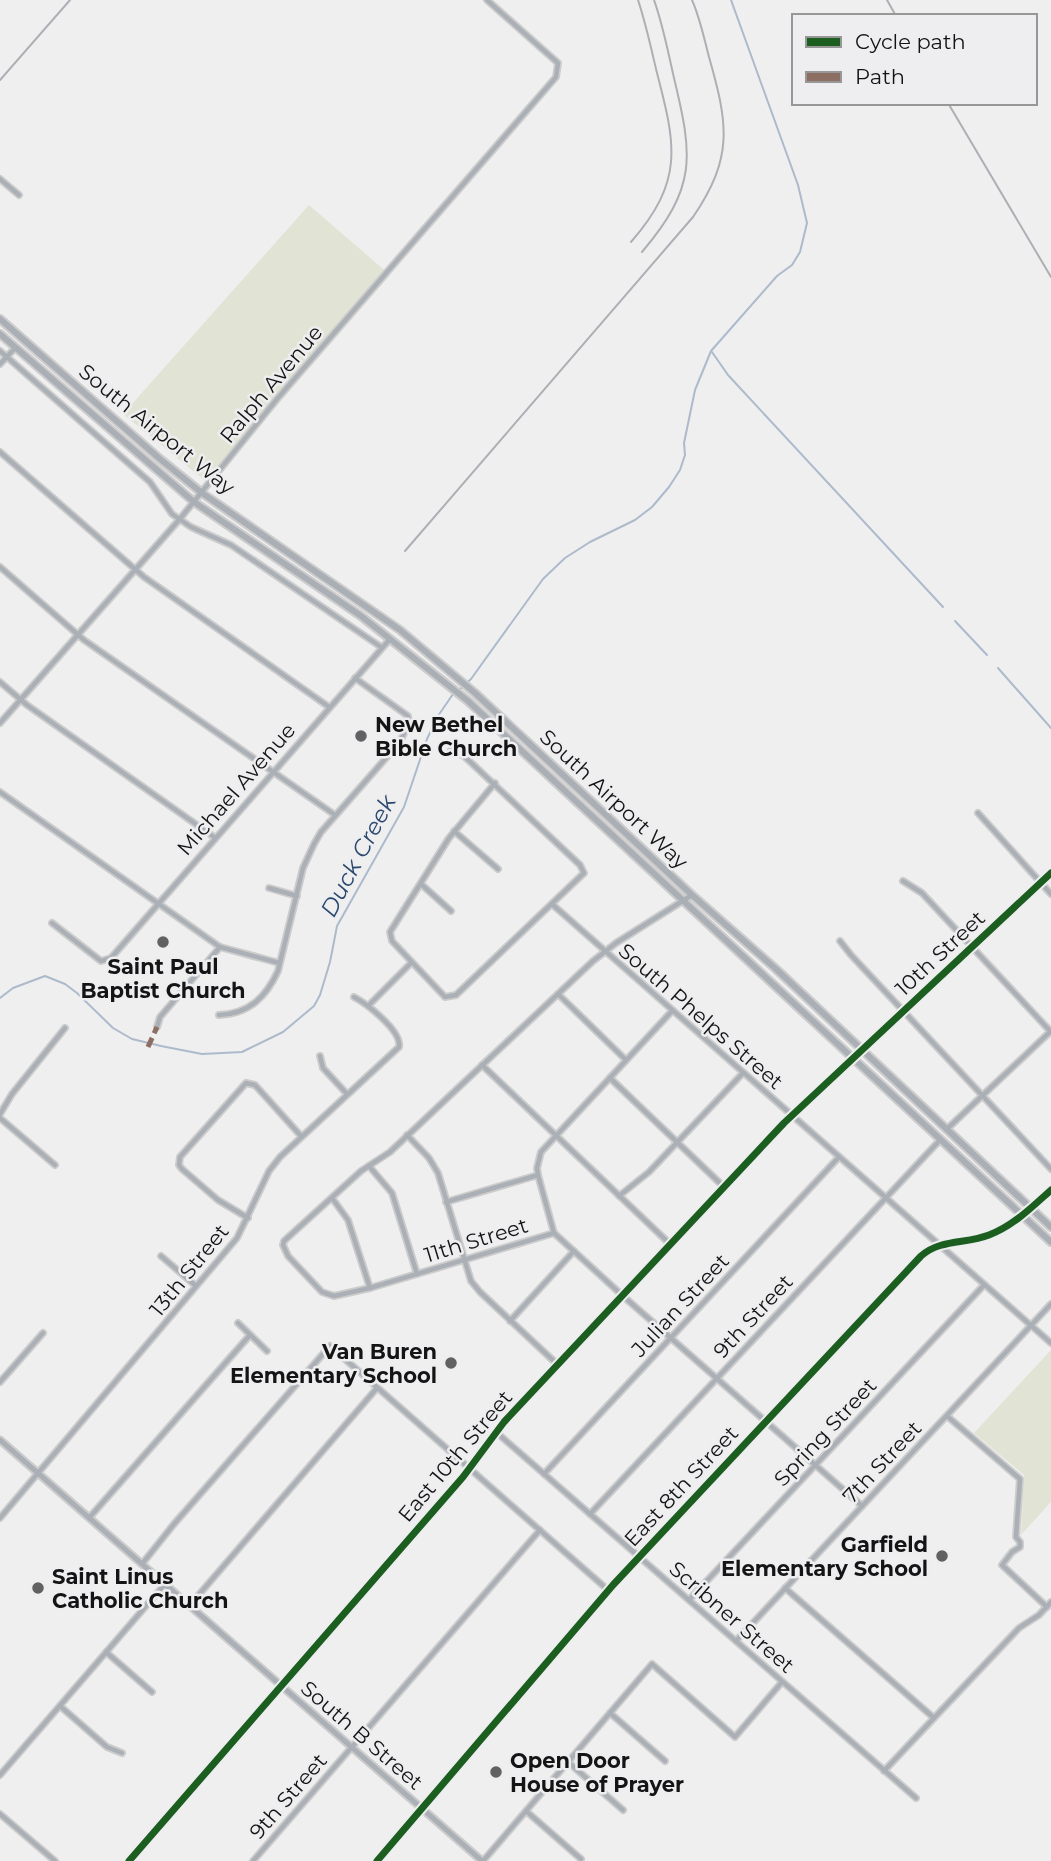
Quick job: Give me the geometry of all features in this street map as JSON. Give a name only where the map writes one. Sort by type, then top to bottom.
[{"type":"main road","name":"South Airport Way","points":[[0,319],[160,459],[202,492],[400,630],[472,690],[692,895],[776,969],[1051,1227]]},
{"type":"main road","name":"South Airport Way","points":[[0,334],[194,502],[361,616],[465,699],[1051,1242]]},
{"type":"street","name":"Ralph Avenue","points":[[0,723],[179,520],[276,399],[558,74],[558,63],[487,0]]},
{"type":"street","points":[[0,179],[19,195]]},
{"type":"street","points":[[0,364],[16,347]]},
{"type":"street","points":[[0,351],[150,482],[167,509],[179,520],[231,545],[381,647]]},
{"type":"street","points":[[0,452],[135,570],[329,707]]},
{"type":"street","points":[[0,568],[78,635],[271,773],[335,815]]},
{"type":"street","name":"Michael Avenue","points":[[52,923],[101,961],[106,960],[390,639]]},
{"type":"street","points":[[219,1015],[240,1013],[253,1006],[272,984],[308,856],[321,832],[400,742],[409,722],[408,716],[355,678]]},
{"type":"street","points":[[0,681],[21,700],[214,837]]},
{"type":"street","points":[[450,750],[464,756],[495,783],[580,865],[584,873],[456,995],[449,998],[411,963],[389,935],[454,831],[495,783]]},
{"type":"street","points":[[0,792],[220,947],[279,963]]},
{"type":"street","points":[[978,813],[1051,894]]},
{"type":"street","points":[[454,831],[498,869]]},
{"type":"street","name":"10th Street","points":[[854,1059],[1051,873]]},
{"type":"street","points":[[903,881],[922,893],[1051,1031],[947,1129]]},
{"type":"street","points":[[421,884],[451,911]]},
{"type":"street","points":[[269,888],[297,895]]},
{"type":"street","points":[[370,1289],[348,1220],[332,1198],[390,1152],[604,952],[692,895]]},
{"type":"street","name":"South Phelps Street","points":[[553,905],[1051,1343]]},
{"type":"street","points":[[840,941],[1051,1170]]},
{"type":"street","points":[[156,1027],[160,1017],[220,947]]},
{"type":"street","points":[[354,997],[369,1005],[411,963]]},
{"type":"street","points":[[558,994],[626,1060]]},
{"type":"street","name":"13th Street","points":[[0,1518],[237,1238],[269,1171],[301,1136],[400,1043],[398,1037],[369,1005]]},
{"type":"street","points":[[446,1202],[538,1175],[539,1157],[555,1136],[672,1011]]},
{"type":"street","points":[[55,1165],[0,1116],[12,1094],[65,1028]]},
{"type":"street","points":[[320,1056],[323,1068],[347,1094]]},
{"type":"street","name":"East 10th Street","points":[[129,1861],[468,1469],[496,1432],[792,1116],[854,1059]]},
{"type":"street","points":[[482,1065],[671,1244]]},
{"type":"street","points":[[619,1196],[649,1172],[743,1073]]},
{"type":"street","points":[[610,1078],[724,1187]]},
{"type":"street","points":[[248,1218],[218,1200],[179,1166],[180,1157],[246,1083],[255,1085],[301,1136]]},
{"type":"street","points":[[407,1135],[435,1166],[464,1260],[477,1289],[558,1365]]},
{"type":"street","name":"9th Street","points":[[590,1514],[940,1140]]},
{"type":"street","name":"Julian Street","points":[[544,1474],[839,1157]]},
{"type":"street","points":[[369,1166],[392,1193],[417,1274]]},
{"type":"street","name":"11th Street","points":[[332,1198],[284,1241],[283,1245],[288,1256],[326,1294],[341,1296],[554,1233],[538,1175]]},
{"type":"street","name":"East 8th Street","points":[[377,1861],[608,1590],[921,1256],[939,1244],[988,1236],[1006,1227],[1051,1190]]},
{"type":"street","points":[[554,1233],[862,1506]]},
{"type":"street","points":[[510,1321],[574,1251]]},
{"type":"street","points":[[161,1256],[196,1286]]},
{"type":"street","name":"Spring Street","points":[[689,1600],[984,1284]]},
{"type":"street","name":"7th Street","points":[[736,1641],[1051,1304]]},
{"type":"street","points":[[238,1323],[267,1351]]},
{"type":"street","points":[[0,1382],[43,1333]]},
{"type":"street","points":[[89,1518],[250,1335]]},
{"type":"street","points":[[142,1564],[330,1346],[608,1590]]},
{"type":"street","points":[[190,1605],[377,1388]]},
{"type":"street","points":[[884,1771],[1019,1628],[1039,1615],[1049,1604],[1002,1565],[1008,1556],[1020,1547],[1016,1537],[1020,1479],[947,1416]]},
{"type":"street","name":"Scribner Street","points":[[496,1432],[916,1798]]},
{"type":"street","name":"South B Street","points":[[0,1440],[483,1861]]},
{"type":"street","name":"9th Street","points":[[253,1861],[540,1530]]},
{"type":"street","points":[[0,1775],[165,1584]]},
{"type":"street","points":[[785,1588],[934,1718]]},
{"type":"street","points":[[106,1652],[152,1692]]},
{"type":"street","points":[[483,1861],[652,1664],[735,1737],[782,1682]]},
{"type":"street","points":[[60,1706],[107,1747],[122,1753]]},
{"type":"street","points":[[610,1713],[666,1761]]},
{"type":"street","points":[[568,1762],[623,1810]]},
{"type":"street","points":[[526,1811],[581,1859]]},
{"type":"street","points":[[0,1814],[55,1861]]},
{"type":"shaded area","points":[[309,205],[390,275],[209,484],[123,414]]},
{"type":"shaded area","points":[[1051,1350],[1051,1502],[1021,1535],[1024,1475],[974,1433]]},
{"type":"waterway","name":"Duck Creek","points":[[458,691],[471,679],[543,579],[565,558],[590,542],[635,520],[652,507],[669,487],[680,470],[685,455],[684,443],[695,390],[711,351],[777,276],[792,265],[800,252],[807,223],[798,185],[731,0]]},
{"type":"waterway","points":[[712,352],[728,375],[943,607]]},
{"type":"waterway","points":[[955,621],[987,655]]},
{"type":"waterway","points":[[998,668],[1051,728]]},
{"type":"waterway","name":"Duck Creek","points":[[0,998],[13,988],[45,976],[65,984],[113,1028],[132,1039],[202,1054],[242,1052],[283,1032],[314,1006],[320,995],[337,926],[404,807],[427,739],[453,694]]},
{"type":"railway","points":[[0,80],[70,0]]},
{"type":"railway","points":[[631,242],[660,200],[668,181],[671,162],[668,122],[638,0]]},
{"type":"railway","points":[[642,252],[673,208],[686,170],[687,151],[680,105],[654,0]]},
{"type":"railway","points":[[405,551],[693,217],[706,196],[721,158],[723,121],[700,21],[692,0]]},
{"type":"railway","points":[[887,0],[895,14]]},
{"type":"railway","points":[[949,105],[1051,277]]},
{"type":"marked path","points":[[148,1047],[157,1027]]},
{"type":"cycle path","points":[[129,1861],[463,1477],[504,1422],[784,1123],[1051,873]]},
{"type":"cycle path","points":[[377,1861],[613,1585],[921,1256],[936,1247],[980,1238],[1006,1227],[1051,1190]]},
{"type":"place","name":"New Bethel Bible Church","points":[[361,736]]},
{"type":"place","name":"Saint Paul Baptist Church","points":[[163,942]]},
{"type":"place","name":"Van Buren Elementary School","points":[[451,1363]]},
{"type":"place","name":"Garfield Elementary School","points":[[942,1556]]},
{"type":"place","name":"Saint Linus Catholic Church","points":[[38,1588]]},
{"type":"place","name":"Open Door House of Prayer","points":[[496,1772]]}]
